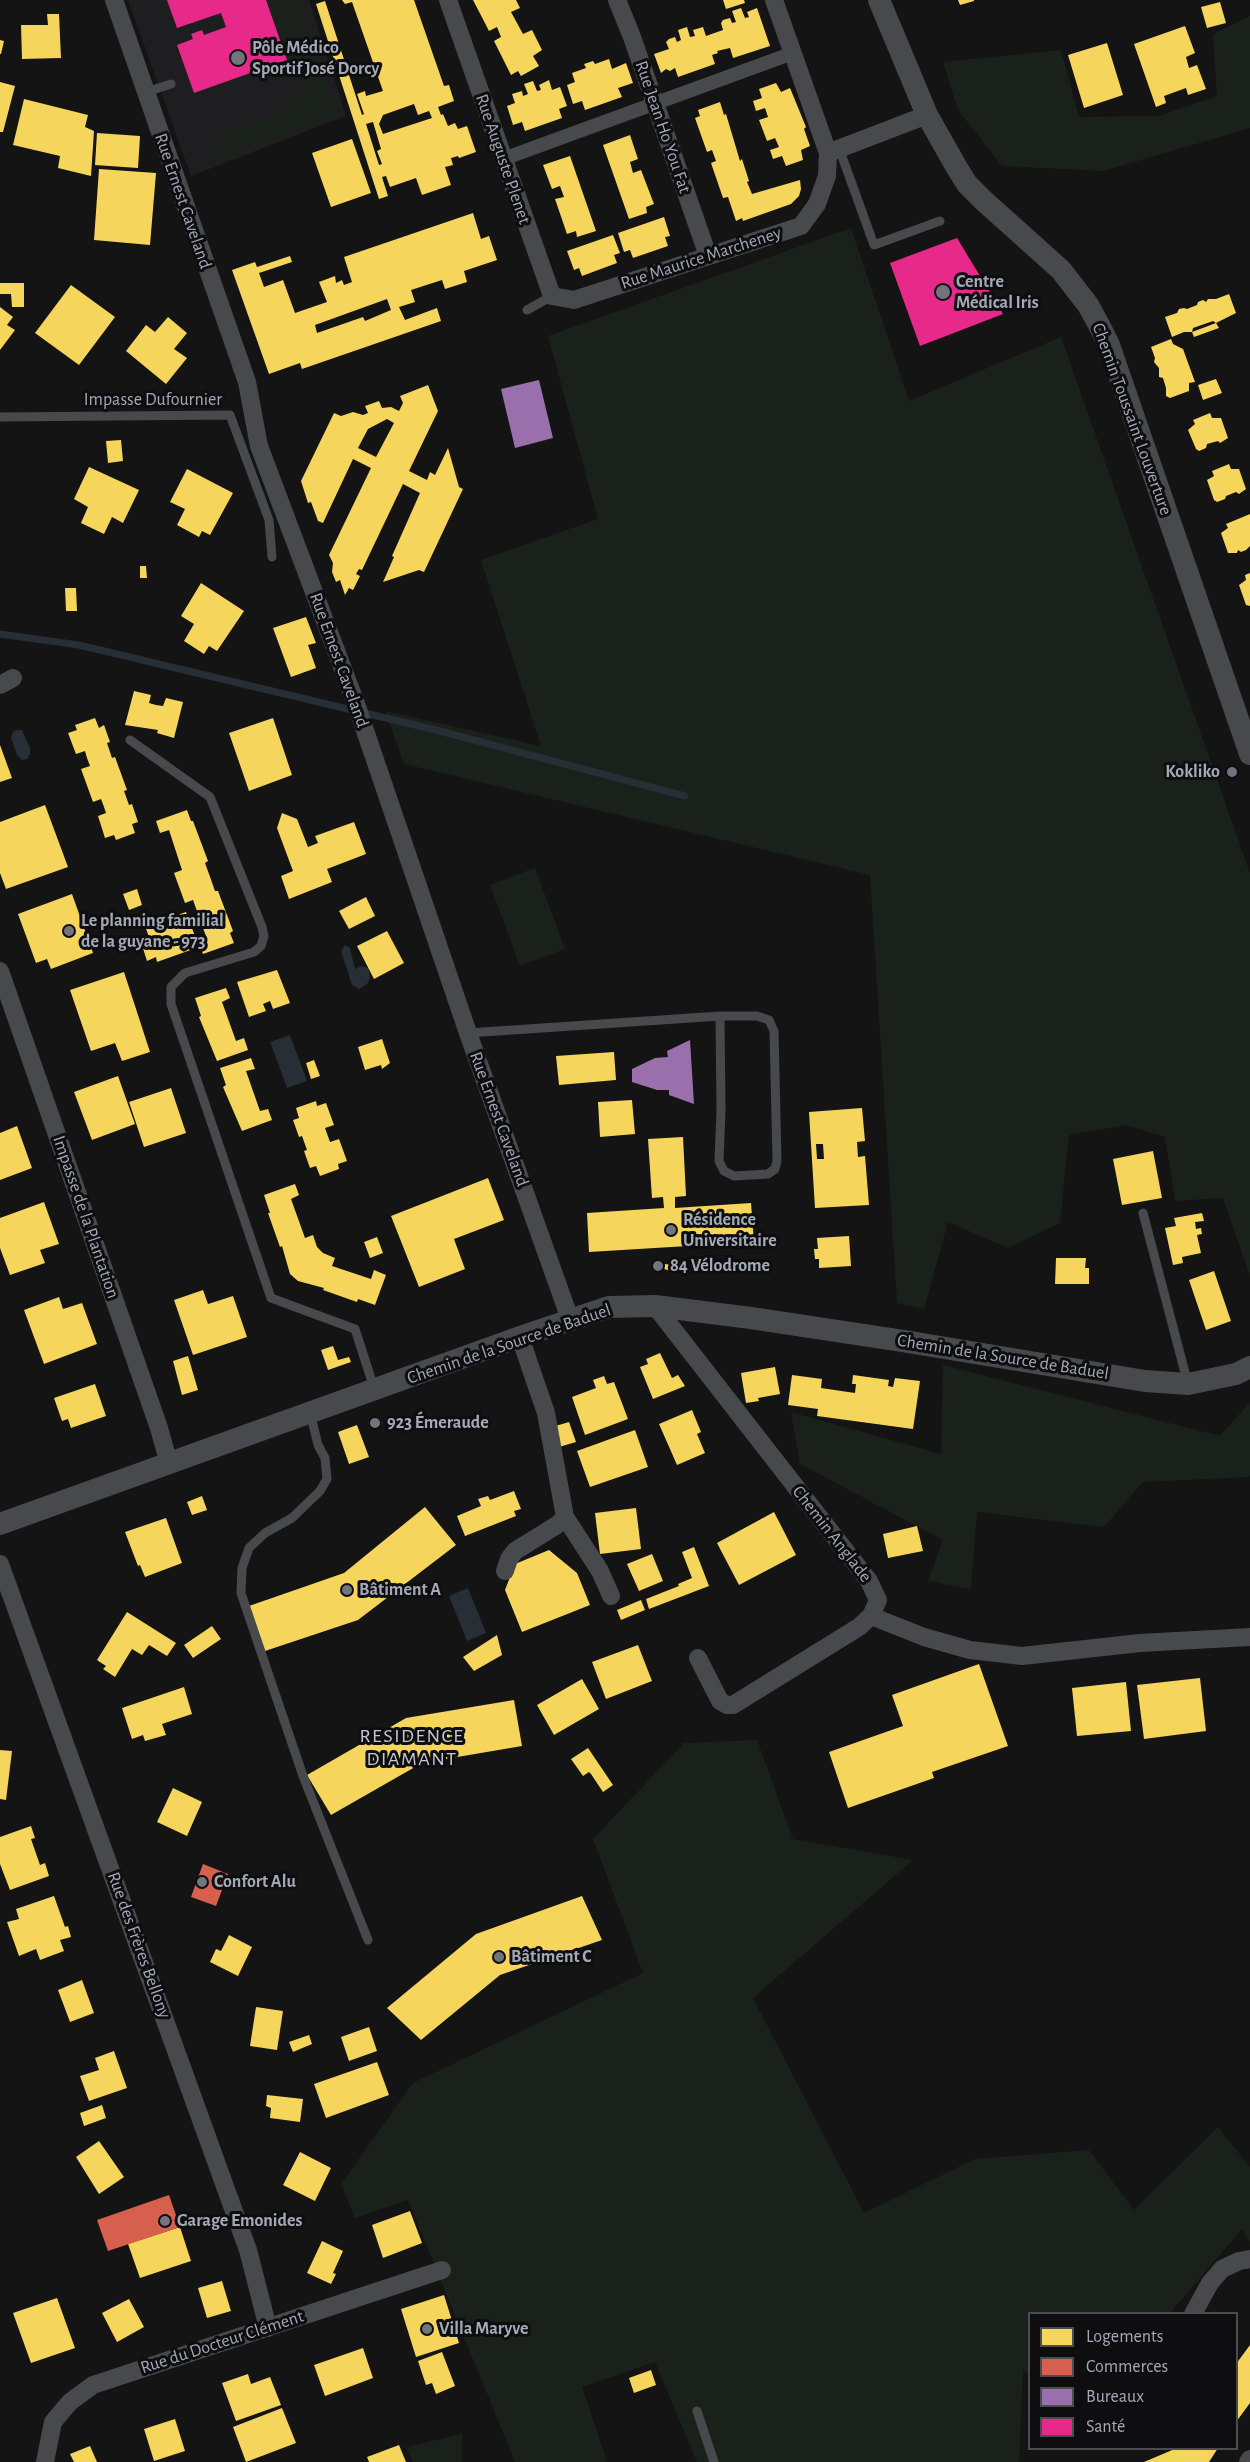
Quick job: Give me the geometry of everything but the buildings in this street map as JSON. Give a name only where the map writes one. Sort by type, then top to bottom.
[{"type":"street","name":"Rue Ernest Caveland","points":[[114,0],[247,382],[259,446],[365,729],[468,1033],[570,1320]]},
{"type":"street","name":"Rue Auguste Plenet","points":[[448,0],[552,296]]},
{"type":"street","name":"Rue Jean Ho You Fat","points":[[617,0],[708,256]]},
{"type":"street","points":[[774,0],[833,150],[927,115]]},
{"type":"street","name":"Chemin Toussaint Louverture","points":[[879,0],[927,115],[967,184],[1061,270],[1100,325],[1109,345],[1250,754]]},
{"type":"street","points":[[503,159],[793,53]]},
{"type":"street","name":"Rue Maurice Marcheney","points":[[552,296],[574,300],[801,226],[817,204],[833,150]]},
{"type":"street","name":"Impasse de la Plantation","points":[[0,971],[159,1428],[169,1464]]},
{"type":"street","name":"Chemin de la Source de Baduel","points":[[0,1524],[609,1307],[655,1306],[880,1337],[1145,1381],[1188,1384],[1236,1374],[1250,1367]]},
{"type":"street","name":"Chemin Anglade","points":[[655,1306],[869,1581],[878,1600],[871,1616]]},
{"type":"street","points":[[520,1337],[546,1413],[565,1517],[600,1571],[611,1596]]},
{"type":"street","points":[[505,1571],[515,1551],[557,1525],[565,1517]]},
{"type":"street","name":"Rue des Frères Bellony","points":[[0,1564],[248,2250],[268,2328]]},
{"type":"street","points":[[698,1658],[720,1701],[733,1705],[859,1627],[871,1616],[924,1637],[970,1650],[1022,1656],[1140,1643],[1250,1637]]},
{"type":"street","points":[[1194,2312],[1210,2283],[1222,2269],[1239,2261],[1250,2259]]},
{"type":"street","name":"Rue du Docteur Clément","points":[[45,2462],[53,2422],[70,2402],[93,2385],[442,2270]]},
{"type":"lane","points":[[146,92],[171,84]]},
{"type":"lane","points":[[833,150],[874,245],[940,221]]},
{"type":"lane","points":[[527,310],[552,296]]},
{"type":"lane","name":"Impasse Dufournier","points":[[0,417],[230,415],[269,520],[272,556]]},
{"type":"lane","points":[[130,740],[210,797],[262,927],[264,936],[261,946],[254,952],[185,973],[171,987],[171,1004],[271,1298],[356,1329],[375,1390]]},
{"type":"lane","points":[[468,1033],[720,1016],[757,1017],[769,1020],[774,1031],[777,1161],[775,1169],[768,1174],[734,1176],[724,1171],[719,1161],[720,1016]]},
{"type":"lane","points":[[1143,1213],[1188,1384]]},
{"type":"lane","points":[[310,1412],[318,1445],[325,1458],[327,1479],[320,1491],[292,1518],[265,1533],[249,1548],[242,1568],[241,1593],[303,1776],[368,1940]]},
{"type":"lane","points":[[697,2411],[714,2462]]},
{"type":"shaded area","name":"Pôle Médico Sportif José Dorcy","points":[[128,0],[309,0],[346,116],[191,176]]},
{"type":"shaded area","points":[[269,0],[299,0],[336,116],[221,160],[213,137],[289,109],[276,100],[308,89],[303,70],[293,73]]},
{"type":"shaded area","points":[[1250,16],[1250,128],[1103,171],[1002,166],[958,110],[943,62],[1061,50],[1079,117],[1159,116],[1217,96],[1213,34]]},
{"type":"shaded area","points":[[851,228],[909,401],[1061,337],[1250,873],[1250,1276],[1223,1198],[1175,1201],[1165,1137],[1126,1125],[1069,1135],[1060,1223],[1008,1248],[948,1222],[924,1309],[897,1303],[870,875],[404,764],[385,711],[541,746],[481,560],[598,519],[548,336]]},
{"type":"shaded area","points":[[22,730],[30,748],[27,759],[22,760],[17,755],[11,738],[13,732]]},
{"type":"shaded area","points":[[535,868],[565,949],[520,966],[490,885]]},
{"type":"shaded area","points":[[345,945],[350,948],[355,969],[361,966],[368,968],[369,971],[370,978],[367,984],[359,989],[352,985],[341,951]]},
{"type":"shaded area","points":[[290,1035],[307,1081],[287,1088],[270,1042]]},
{"type":"shaded area","points":[[943,1365],[1220,1436],[1250,1402],[1250,1476],[1143,1482],[1104,1527],[977,1512],[971,1589],[928,1581],[943,1540],[800,1464],[791,1412],[941,1454]]},
{"type":"shaded area","points":[[468,1588],[486,1633],[467,1641],[449,1596]]},
{"type":"shaded area","points":[[757,1740],[793,1839],[913,1860],[753,1998],[864,2213],[975,2159],[1089,2150],[1134,2210],[1218,2127],[1250,2167],[1250,2242],[1242,2229],[1171,2312],[1028,2312],[1028,2373],[1023,2370],[1019,2462],[697,2462],[655,2362],[582,2387],[607,2462],[515,2462],[408,2200],[355,2218],[341,2184],[413,2083],[643,1973],[593,1839],[684,1743]]},
{"type":"shaded area","points":[[462,2434],[462,2462],[413,2462],[406,2447]]},
{"type":"waterway","points":[[0,634],[79,645],[436,730],[685,796]]},
{"type":"place","name":"Pôle Médico Sportif José Dorcy","points":[[238,58]]},
{"type":"place","name":"Centre Médical Iris","points":[[943,292]]},
{"type":"place","name":"Kokliko","points":[[1232,772]]},
{"type":"place","name":"Le planning familial de la guyane - 973","points":[[69,931]]},
{"type":"place","name":"Résidence Universitaire","points":[[671,1230]]},
{"type":"place","name":"84 Vélodrome","points":[[658,1266]]},
{"type":"place","name":"923 Émeraude","points":[[375,1423]]},
{"type":"place","name":"Bâtiment A","points":[[347,1590]]},
{"type":"place","name":"Confort Alu","points":[[202,1882]]},
{"type":"place","name":"Bâtiment C","points":[[499,1957]]},
{"type":"place","name":"Garage Emonides","points":[[165,2221]]},
{"type":"place","name":"Villa Maryve","points":[[427,2329]]},
{"type":"district","name":"RESIDENCE DIAMANT","points":[[412,1748]]}]
